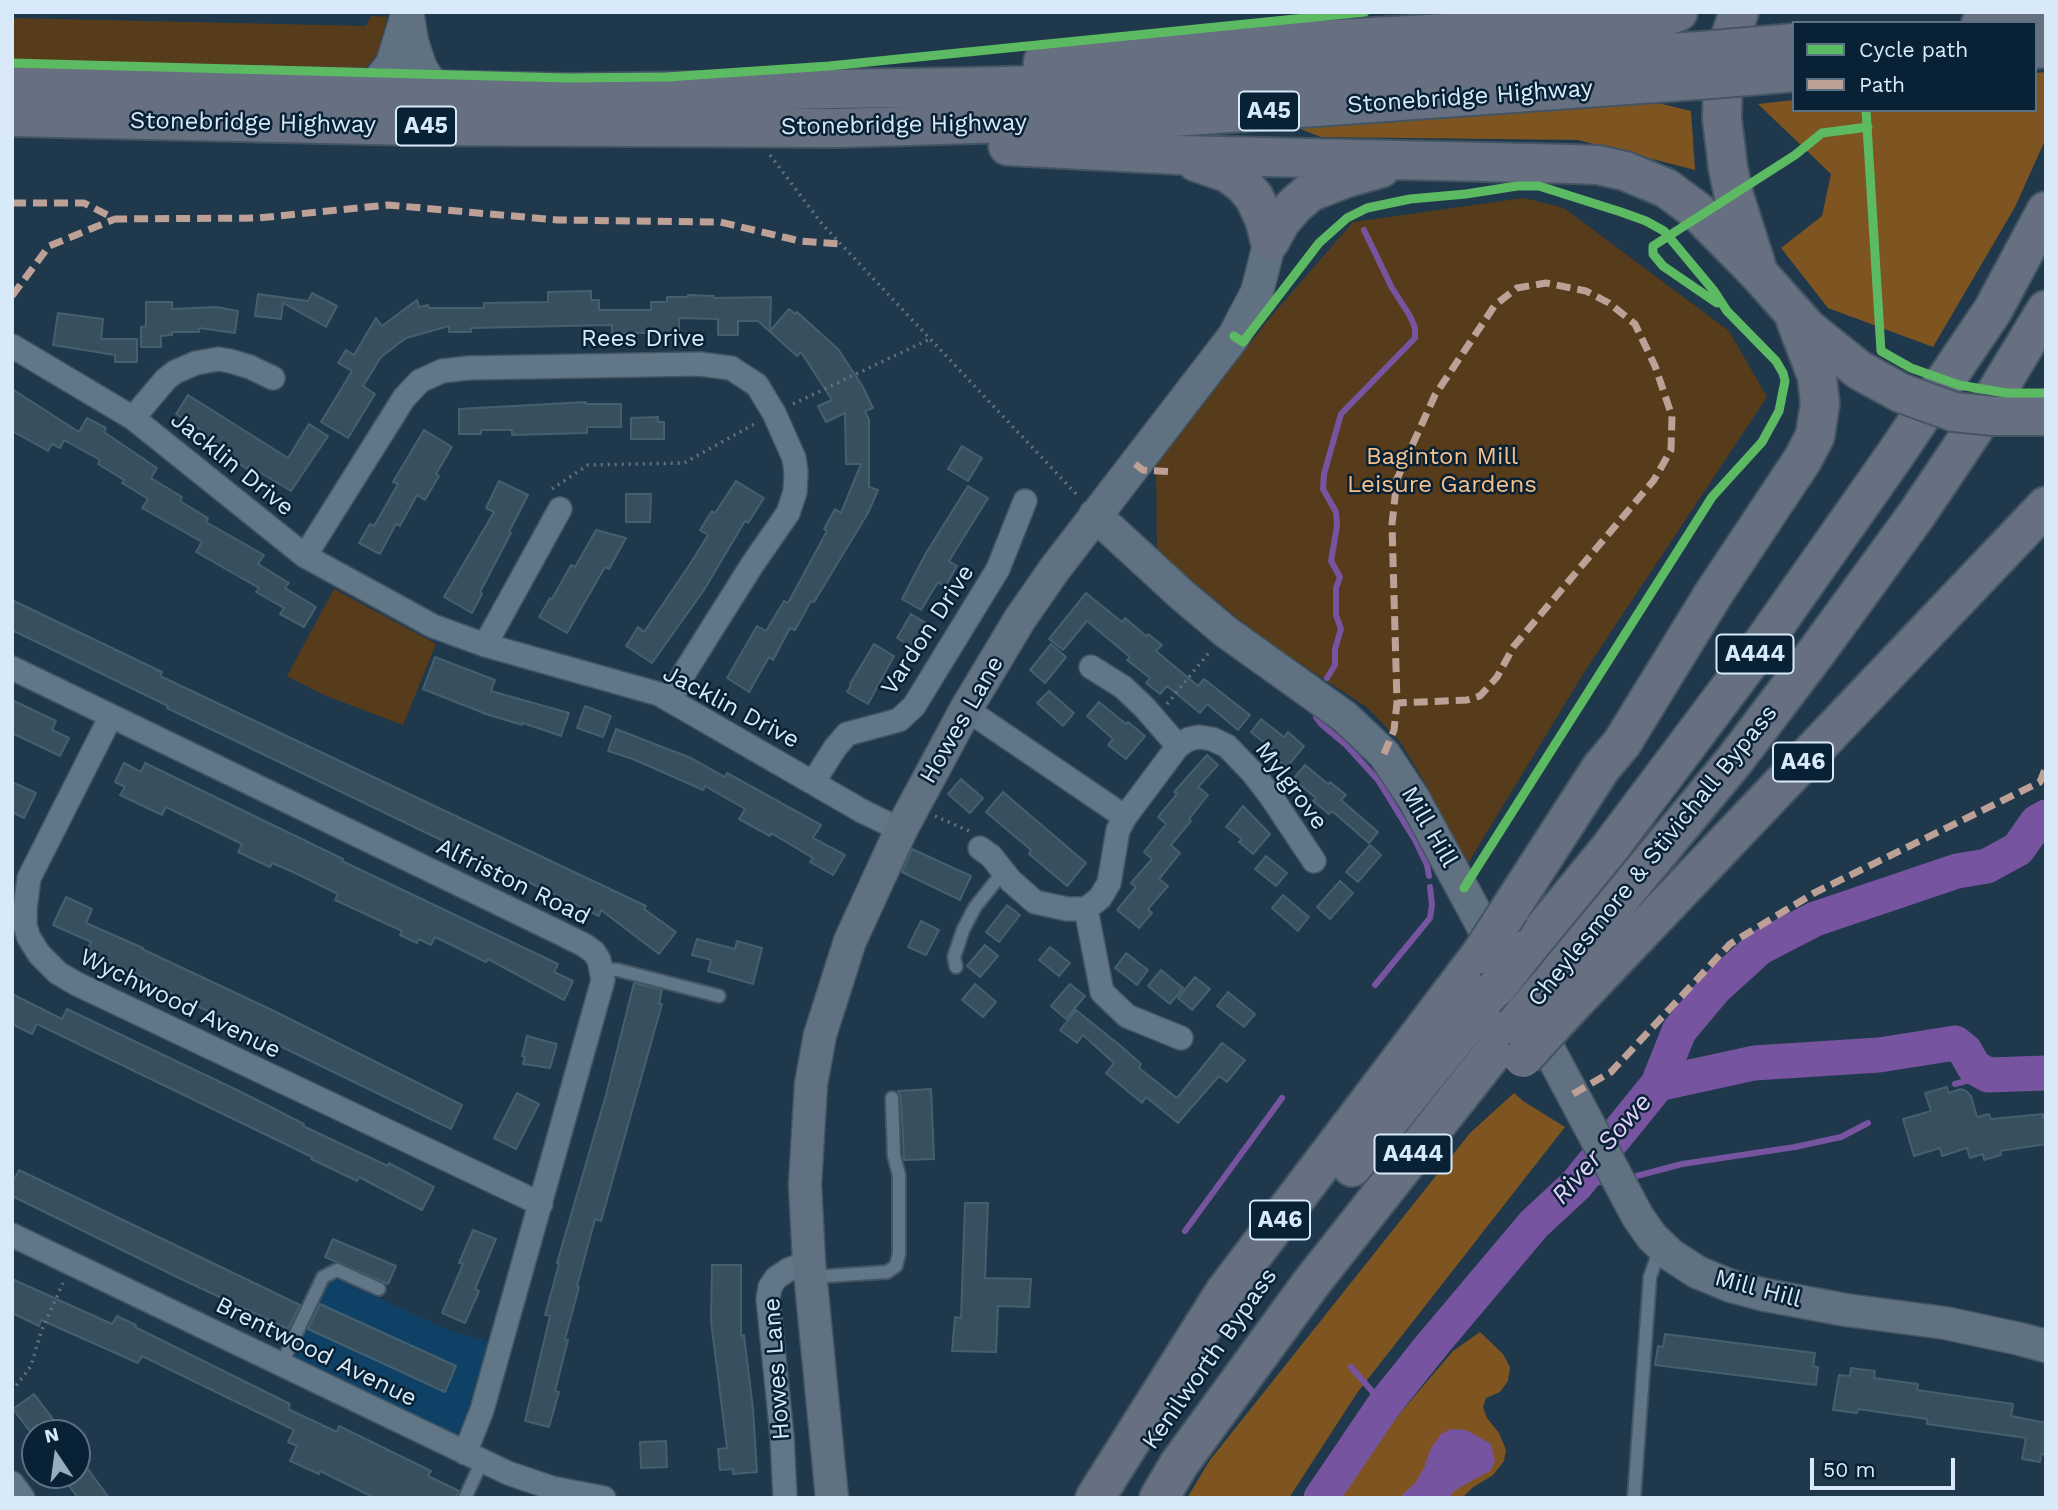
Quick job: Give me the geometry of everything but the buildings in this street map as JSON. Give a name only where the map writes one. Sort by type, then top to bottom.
[{"type":"highway","points":[[879,88],[983,67],[1227,45],[1629,23],[1651,21],[1678,12]]},
{"type":"highway","points":[[1739,12],[1723,69],[1722,119],[1734,196],[1759,274],[1823,342],[1859,370],[1901,393],[1954,412],[1994,416],[2046,416]]},
{"type":"highway","points":[[2000,21],[2046,16]]},
{"type":"highway","name":"Stonebridge Highway","points":[[12,117],[416,126],[839,128],[1145,119],[1777,59]]},
{"type":"highway","name":"Stonebridge Highway","points":[[12,81],[570,93],[1201,81],[1700,66]]},
{"type":"highway","name":"A45","points":[[839,128],[930,141],[1179,155],[1572,164],[1625,171],[1650,179],[1681,197],[1759,274]]},
{"type":"highway","points":[[1179,155],[1241,173],[1243,184],[1254,197],[1264,219],[1270,241]]},
{"type":"highway","points":[[1270,241],[1281,221],[1294,206],[1333,177],[1409,159]]},
{"type":"highway","name":"Cheylesmore & Stivichall Bypass","points":[[1387,1124],[1518,927],[1609,849],[1777,624],[1993,310],[2046,211]]},
{"type":"highway","points":[[1518,927],[1610,773],[1622,743],[1815,436],[1820,404],[1817,376],[1791,310]]},
{"type":"highway","name":"Cheylesmore & Stivichall Bypass","points":[[1312,1282],[1556,1000],[1818,650],[1924,503],[1974,429],[2046,310]]},
{"type":"highway","name":"A46","points":[[1556,1000],[2046,506]]},
{"type":"highway","name":"A46","points":[[1095,1498],[1224,1293],[1488,969]]},
{"type":"highway","name":"Kenilworth Bypass","points":[[1113,1498],[1256,1290],[1387,1124]]},
{"type":"highway","name":"Kenilworth Bypass","points":[[1159,1498],[1179,1464],[1312,1282]]},
{"type":"street","points":[[364,90],[377,83],[392,64],[407,14]]},
{"type":"street","points":[[407,14],[420,66],[441,92]]},
{"type":"street","name":"Howes Lane","points":[[832,1498],[810,1270],[805,1184],[811,1084],[820,1035],[850,941],[907,818],[966,709],[1020,619],[1095,514],[1234,336],[1257,292],[1270,241]]},
{"type":"street","name":"Jacklin Drive","points":[[12,346],[132,418],[305,556],[433,626],[485,645],[671,699],[862,811],[907,818]]},
{"type":"street","name":"Jacklin Drive","points":[[132,418],[166,379],[196,363],[218,359],[230,361],[272,378]]},
{"type":"street","name":"Rees Drive","points":[[305,556],[404,398],[420,382],[442,371],[468,368],[716,365],[731,368],[757,385],[774,413],[793,458],[796,481],[788,513],[752,565],[686,670],[671,699]]},
{"type":"street","name":"Vardon Drive","points":[[814,781],[847,734],[899,720],[914,706],[999,569],[1025,501]]},
{"type":"street","points":[[485,645],[560,509]]},
{"type":"street","name":"Mill Hill","points":[[1095,514],[1226,632],[1345,717],[1384,754],[1414,799],[1464,888],[1638,1217],[1671,1255],[1697,1272],[1742,1289],[1846,1310],[1957,1326],[2046,1346]]},
{"type":"street","points":[[980,848],[1035,902],[1067,909],[1086,909],[1100,898],[1109,883],[1118,830],[1178,746],[1123,687],[1091,667]]},
{"type":"street","name":"Alfriston Road","points":[[12,668],[584,945],[594,952],[602,969]]},
{"type":"street","points":[[966,709],[1125,817]]},
{"type":"street","name":"Wychwood Avenue","points":[[111,716],[34,864],[19,928],[39,954],[58,973],[76,984],[541,1204]]},
{"type":"street","name":"Mylgrove","points":[[1178,746],[1189,739],[1199,737],[1227,746],[1270,795],[1314,861]]},
{"type":"street","points":[[1086,909],[1102,992],[1127,1016],[1181,1038]]},
{"type":"street","points":[[473,1457],[482,1410],[603,980],[602,969]]},
{"type":"street","name":"Brentwood Avenue","points":[[12,1235],[473,1457],[552,1488],[604,1498]]},
{"type":"street","name":"Howes Lane","points":[[785,1498],[782,1436],[768,1299],[770,1287],[776,1278],[788,1270],[810,1270]]},
{"type":"street","points":[[12,1483],[23,1498]]},
{"type":"lane","points":[[956,967],[954,957],[975,906],[1004,872]]},
{"type":"lane","points":[[602,969],[618,970],[719,996]]},
{"type":"lane","points":[[810,1270],[887,1272],[896,1266],[899,1254],[899,1175],[894,1156],[892,1098]]},
{"type":"lane","points":[[1634,1498],[1650,1277],[1661,1246]]},
{"type":"lane","points":[[281,1365],[323,1277],[337,1270],[379,1289]]},
{"type":"lane","points":[[465,1498],[473,1457]]},
{"type":"path","points":[[769,155],[822,224],[1095,514]]},
{"type":"path","points":[[1285,287],[1319,243],[1347,218],[1382,204],[1479,192]]},
{"type":"path","points":[[1559,192],[1646,221],[1664,231],[1714,291],[1727,312]]},
{"type":"path","points":[[1659,242],[1681,228]]},
{"type":"path","points":[[1699,291],[1735,320]]},
{"type":"path","points":[[560,509],[550,491],[588,465],[684,463],[774,413],[930,338]]},
{"type":"path","points":[[1154,719],[1226,632]]},
{"type":"path","points":[[907,818],[974,834],[980,848]]},
{"type":"path","points":[[12,1391],[31,1366],[41,1332],[72,1264]]},
{"type":"shaded area","points":[[2046,72],[2046,138],[2015,207],[1933,347],[1828,308],[1781,248],[1822,216],[1831,174],[1758,104],[1792,100],[1792,112],[2037,112],[2037,73]]},
{"type":"shaded area","points":[[1658,103],[1691,111],[1695,170],[1578,140],[1321,137],[1290,125]]},
{"type":"shaded area","points":[[1514,1093],[1565,1127],[1357,1393],[1289,1498],[1187,1498],[1210,1460],[1470,1133]]},
{"type":"shaded area","points":[[335,1278],[453,1332],[496,1343],[462,1446],[289,1363],[328,1281]]},
{"type":"shaded area","points":[[1480,1332],[1503,1354],[1510,1367],[1508,1381],[1500,1392],[1486,1398],[1483,1407],[1506,1450],[1504,1461],[1493,1475],[1462,1498],[1341,1498],[1390,1425],[1453,1351]]},
{"type":"shaded area","points":[[1451,1429],[1466,1430],[1491,1444],[1495,1461],[1490,1471],[1453,1492],[1450,1498],[1399,1498],[1415,1483],[1430,1450],[1441,1434]]},
{"type":"green space","points":[[371,16],[387,17],[378,53],[363,71],[12,63],[12,18],[366,26]]},
{"type":"green space","name":"Baginton Mill Leisure Gardens","points":[[1524,198],[1564,208],[1729,331],[1767,397],[1585,671],[1465,868],[1428,788],[1401,743],[1368,708],[1260,637],[1157,551],[1156,466],[1268,320],[1353,222]]},
{"type":"green space","points":[[334,589],[436,644],[403,725],[324,695],[287,676]]},
{"type":"waterway","points":[[1327,678],[1335,665],[1335,649],[1341,629],[1336,615],[1336,588],[1340,577],[1331,561],[1337,526],[1336,512],[1323,489],[1324,474],[1341,414],[1415,338],[1415,328],[1410,316],[1392,288],[1364,230]]},
{"type":"waterway","points":[[1316,710],[1316,717],[1321,724],[1346,745],[1378,780],[1415,840],[1427,865],[1429,876]]},
{"type":"waterway","points":[[1658,1084],[1679,1031],[1715,988],[1759,948],[1815,919],[1957,871],[1987,866],[2018,849],[2037,822],[2046,817]]},
{"type":"waterway","points":[[1375,985],[1430,918],[1430,887]]},
{"type":"waterway","name":"River Sowe","points":[[1321,1498],[1384,1405],[1432,1345],[1534,1224],[1576,1185],[1658,1084],[1754,1063],[1879,1055],[1955,1043],[1965,1051],[1974,1067],[1988,1075],[2046,1073]]},
{"type":"waterway","points":[[1955,1084],[1988,1075]]},
{"type":"waterway","points":[[1185,1231],[1282,1098]]},
{"type":"waterway","points":[[1629,1178],[1682,1164],[1795,1147],[1841,1137],[1868,1123]]},
{"type":"waterway","points":[[1576,1185],[1608,1181]]},
{"type":"waterway","points":[[1351,1367],[1384,1405]]},
{"type":"marked path","points":[[12,203],[84,203],[115,219],[258,218],[388,205],[558,220],[720,222],[800,241],[842,244]]},
{"type":"marked path","points":[[12,296],[49,246],[115,219]]},
{"type":"marked path","points":[[1384,754],[1394,730],[1397,703],[1392,524],[1397,479],[1435,395],[1495,305],[1517,288],[1546,283],[1586,291],[1609,303],[1635,324],[1655,366],[1672,416],[1671,450],[1654,480],[1514,646],[1497,677],[1480,696],[1467,700],[1397,703]]},
{"type":"marked path","points":[[1135,464],[1143,470],[1175,472]]},
{"type":"marked path","points":[[1573,1094],[1611,1072],[1730,944],[1814,893],[2040,782],[2046,767]]},
{"type":"cycle path","points":[[12,63],[566,78],[667,77],[829,66],[1365,12]]},
{"type":"cycle path","points":[[1866,112],[1881,351],[1911,368],[1959,385],[2006,393],[2046,393]]},
{"type":"cycle path","points":[[1717,303],[1663,266],[1653,254],[1653,246],[1795,155],[1822,133],[1868,127]]},
{"type":"cycle path","points":[[1234,336],[1243,342],[1319,243],[1347,218],[1367,208],[1410,199],[1517,186],[1539,186],[1621,212],[1664,231],[1714,291],[1727,311],[1776,361],[1783,373],[1785,381],[1779,411],[1762,442],[1712,497],[1464,888]]}]
